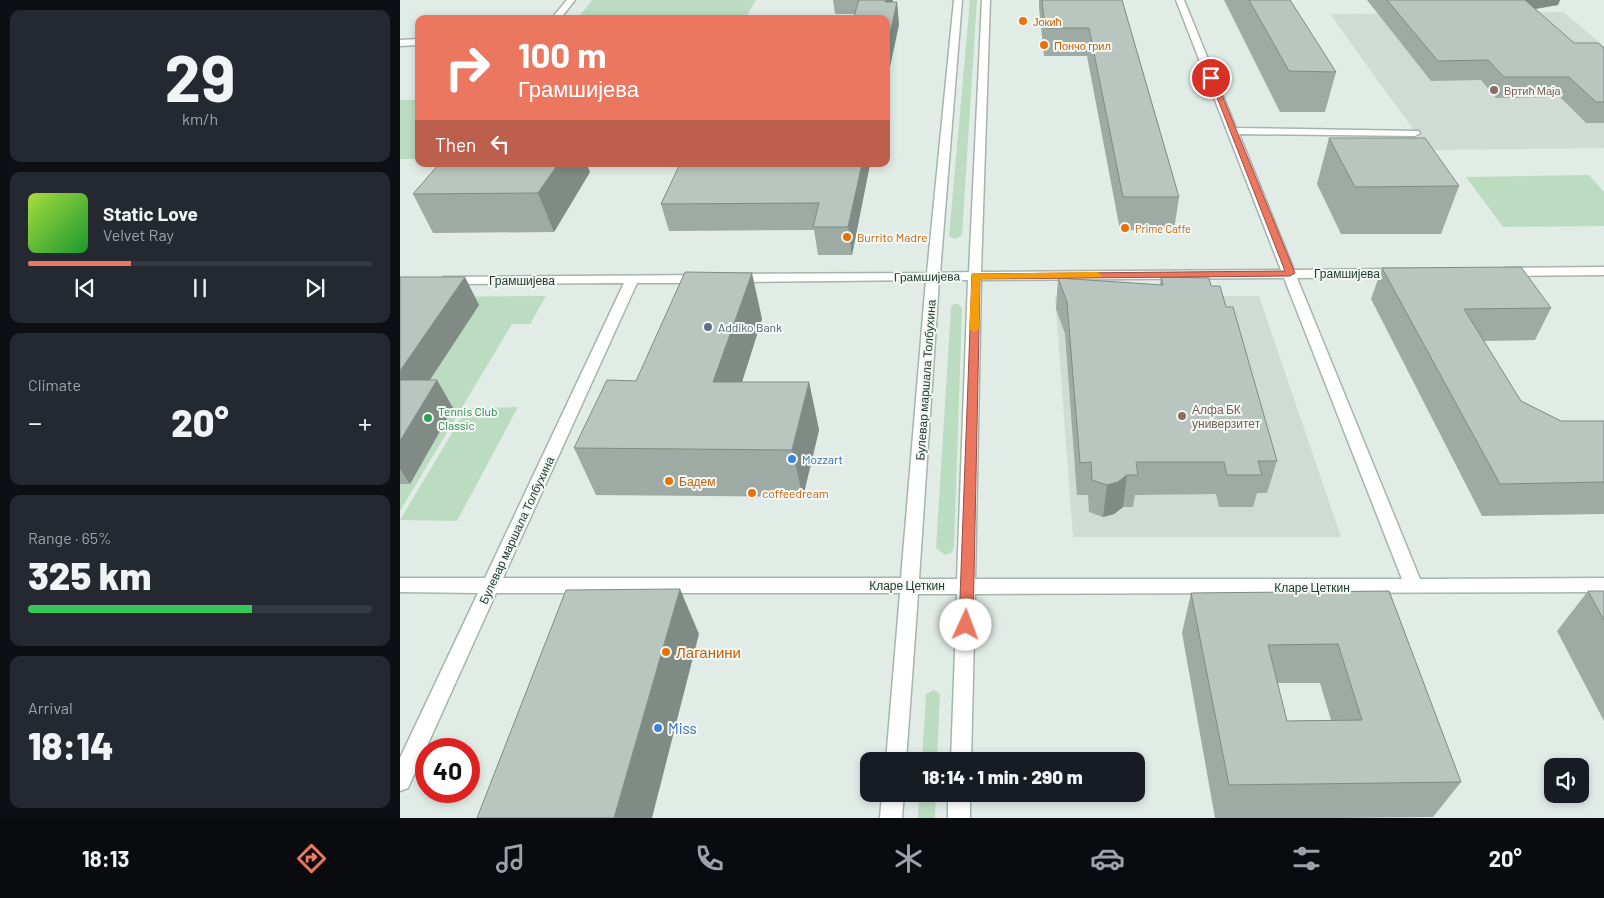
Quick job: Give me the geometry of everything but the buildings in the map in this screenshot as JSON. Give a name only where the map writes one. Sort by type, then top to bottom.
[{"type":"street","points":[[558,15],[571,0]]},
{"type":"street","name":"Булевар маршала Толбухина","points":[[897,752],[933,277],[958,0]]},
{"type":"street","points":[[960,752],[967,585],[975,276],[986,0]]},
{"type":"street","points":[[1180,0],[1414,587]]},
{"type":"street","points":[[400,43],[415,42]]},
{"type":"street","points":[[1233,131],[1415,133]]},
{"type":"street","points":[[1491,272],[1604,271]]},
{"type":"street","name":"Грамшијева","points":[[439,280],[1414,272]]},
{"type":"street","name":"Булевар маршала Толбухина","points":[[400,781],[632,279]]},
{"type":"street","name":"Кларе Цеткин","points":[[400,585],[1604,586]]},
{"type":"street","points":[[890,818],[892,802]]},
{"type":"street","points":[[958,818],[959,802]]},
{"type":"shaded area","name":"Вртић Маја","points":[[1563,12],[1604,46],[1604,148],[1428,150],[1330,14]]},
{"type":"shaded area","name":"Алфа БК универзитет","points":[[1055,296],[1259,296],[1341,537],[1073,537]]},
{"type":"green space","points":[[592,0],[756,0],[747,15],[580,15]]},
{"type":"green space","points":[[970,0],[977,0],[962,235],[955,239],[949,236]]},
{"type":"green space","points":[[400,100],[415,100],[415,159],[400,159]]},
{"type":"green space","points":[[1589,175],[1604,192],[1604,226],[1503,227],[1466,177]]},
{"type":"green space","name":"Tennis Club Classic","points":[[546,296],[530,324],[512,324],[400,511],[400,297]]},
{"type":"green space","points":[[954,304],[959,304],[962,309],[954,547],[951,553],[945,555],[936,548],[951,307]]},
{"type":"green space","points":[[518,407],[457,521],[400,520],[467,408]]},
{"type":"green space","points":[[934,690],[940,694],[937,752],[923,752],[926,694]]},
{"type":"green space","points":[[919,802],[936,802],[935,818],[918,818]]},
{"type":"slow traffic","points":[[974,329],[975,276],[1097,275]]},
{"type":"place","name":"Јокић","points":[[1023,21]]},
{"type":"place","name":"Пончо грил","points":[[1044,45]]},
{"type":"place","name":"Вртић Маја","points":[[1494,90]]},
{"type":"place","name":"Prime Caffe","points":[[1125,228]]},
{"type":"place","name":"Burrito Madre","points":[[847,237]]},
{"type":"place","name":"Addiko Bank","points":[[708,327]]},
{"type":"place","name":"Алфа БК универзитет","points":[[1182,416]]},
{"type":"place","name":"Tennis Club Classic","points":[[428,418]]},
{"type":"place","name":"Mozzart","points":[[792,459]]},
{"type":"place","name":"Бадем","points":[[669,481]]},
{"type":"place","name":"coffeedream","points":[[752,493]]},
{"type":"place","name":"Лаганини","points":[[666,652]]},
{"type":"place","name":"Miss","points":[[658,728]]},
{"type":"route","points":[[966,625],[975,276],[1290,273],[1211,78]]}]
